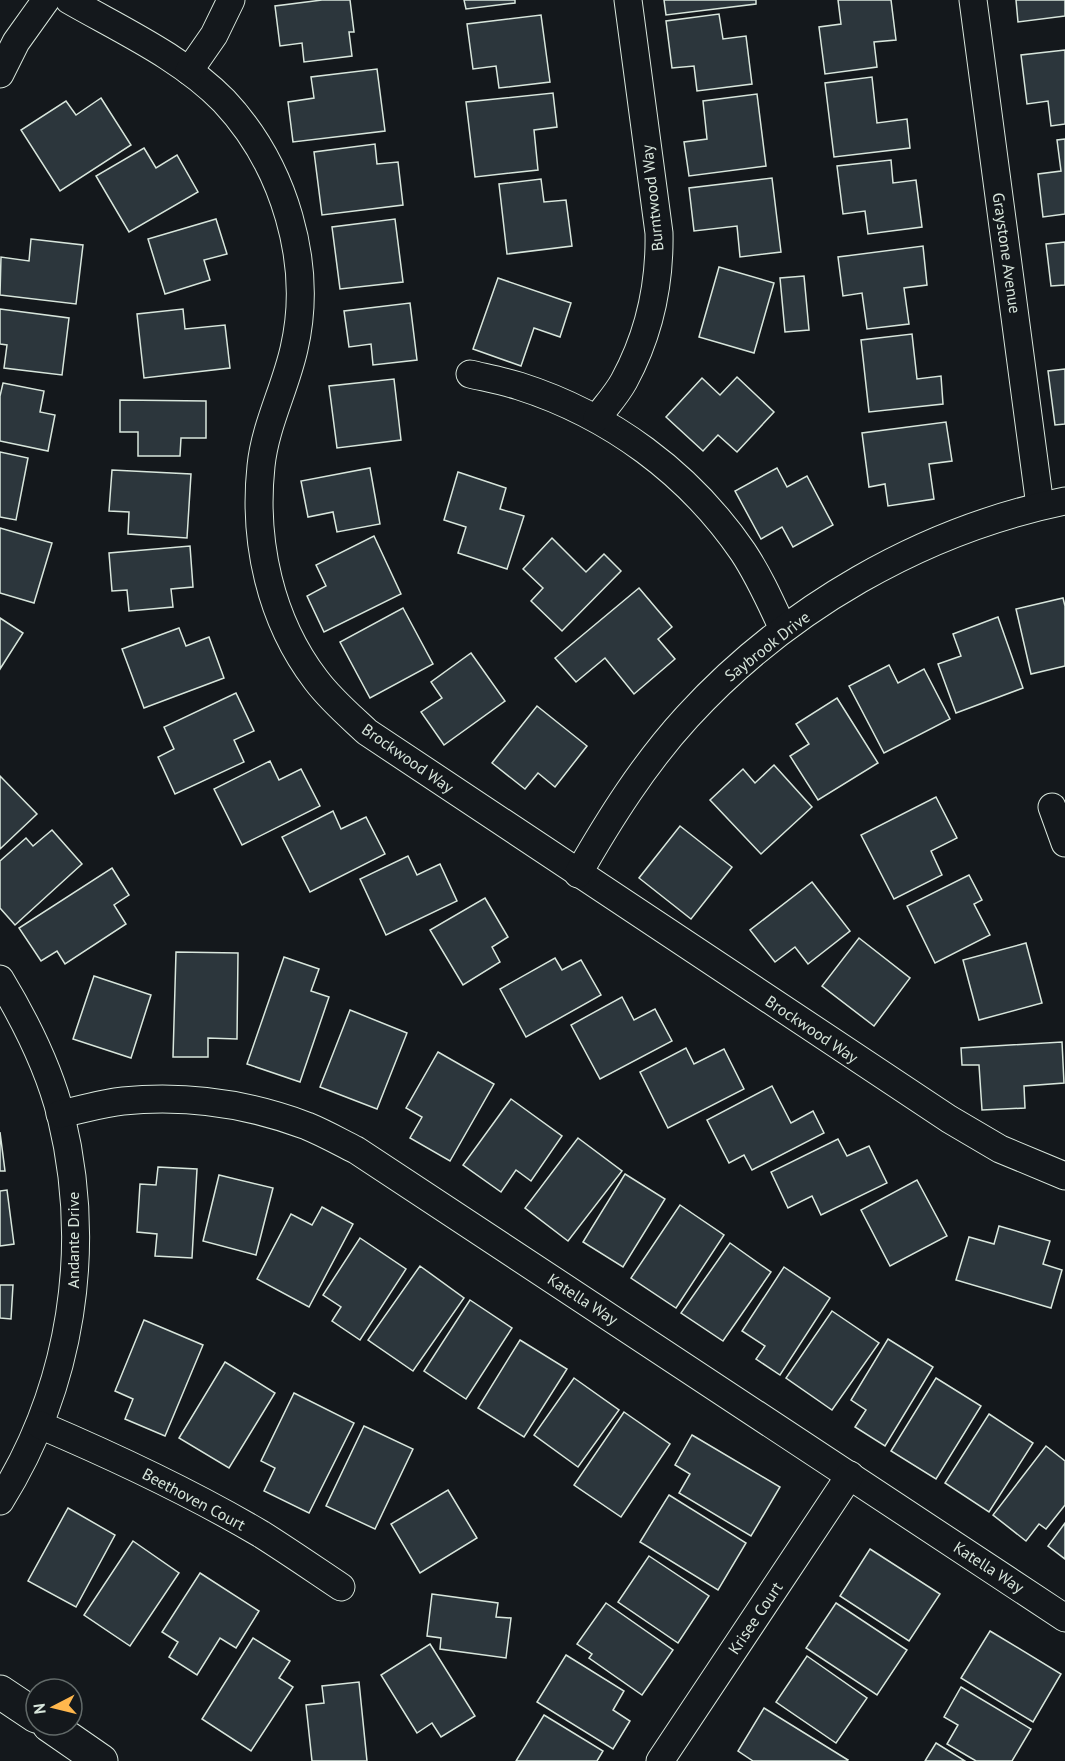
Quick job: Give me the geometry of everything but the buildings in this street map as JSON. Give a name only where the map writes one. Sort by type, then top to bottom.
[{"type":"main road","points":[[0,1692],[24,1708]]},
{"type":"main road","points":[[66,1737],[101,1761]]},
{"type":"street","points":[[0,74],[16,42],[46,0]]},
{"type":"street","name":"Brockwood Way","points":[[69,0],[171,59],[224,101],[254,139],[285,203],[297,251],[300,298],[295,346],[272,416],[261,464],[258,515],[260,540],[270,589],[288,636],[331,698],[367,732],[948,1119],[1000,1149],[1065,1176]]},
{"type":"street","points":[[189,71],[214,35],[231,0]]},
{"type":"street","name":"Burntwood Way","points":[[597,418],[623,382],[642,343],[655,300],[659,256],[659,234],[628,0]]},
{"type":"street","name":"Graystone Avenue","points":[[974,0],[1053,504]]},
{"type":"street","points":[[470,374],[518,386],[559,400],[597,418],[657,458],[718,518],[744,553],[783,629]]},
{"type":"street","name":"Saybrook Drive","points":[[578,874],[611,816],[639,776],[687,717],[722,682],[783,629],[858,580],[903,556],[971,527],[1053,504]]},
{"type":"street","points":[[1052,807],[1065,843]]},
{"type":"street","name":"Andante Drive","points":[[0,980],[22,1017],[43,1063],[60,1114],[69,1152],[75,1202],[75,1278],[68,1328],[57,1378],[40,1425],[0,1501]]},
{"type":"street","name":"Katella Way","points":[[60,1114],[122,1101],[176,1100],[230,1104],[307,1126],[356,1150],[1065,1618]]},
{"type":"street","name":"Beethoven Court","points":[[40,1425],[176,1487],[261,1534],[341,1587]]},
{"type":"street","name":"Krisee Court","points":[[660,1761],[850,1475]]}]
